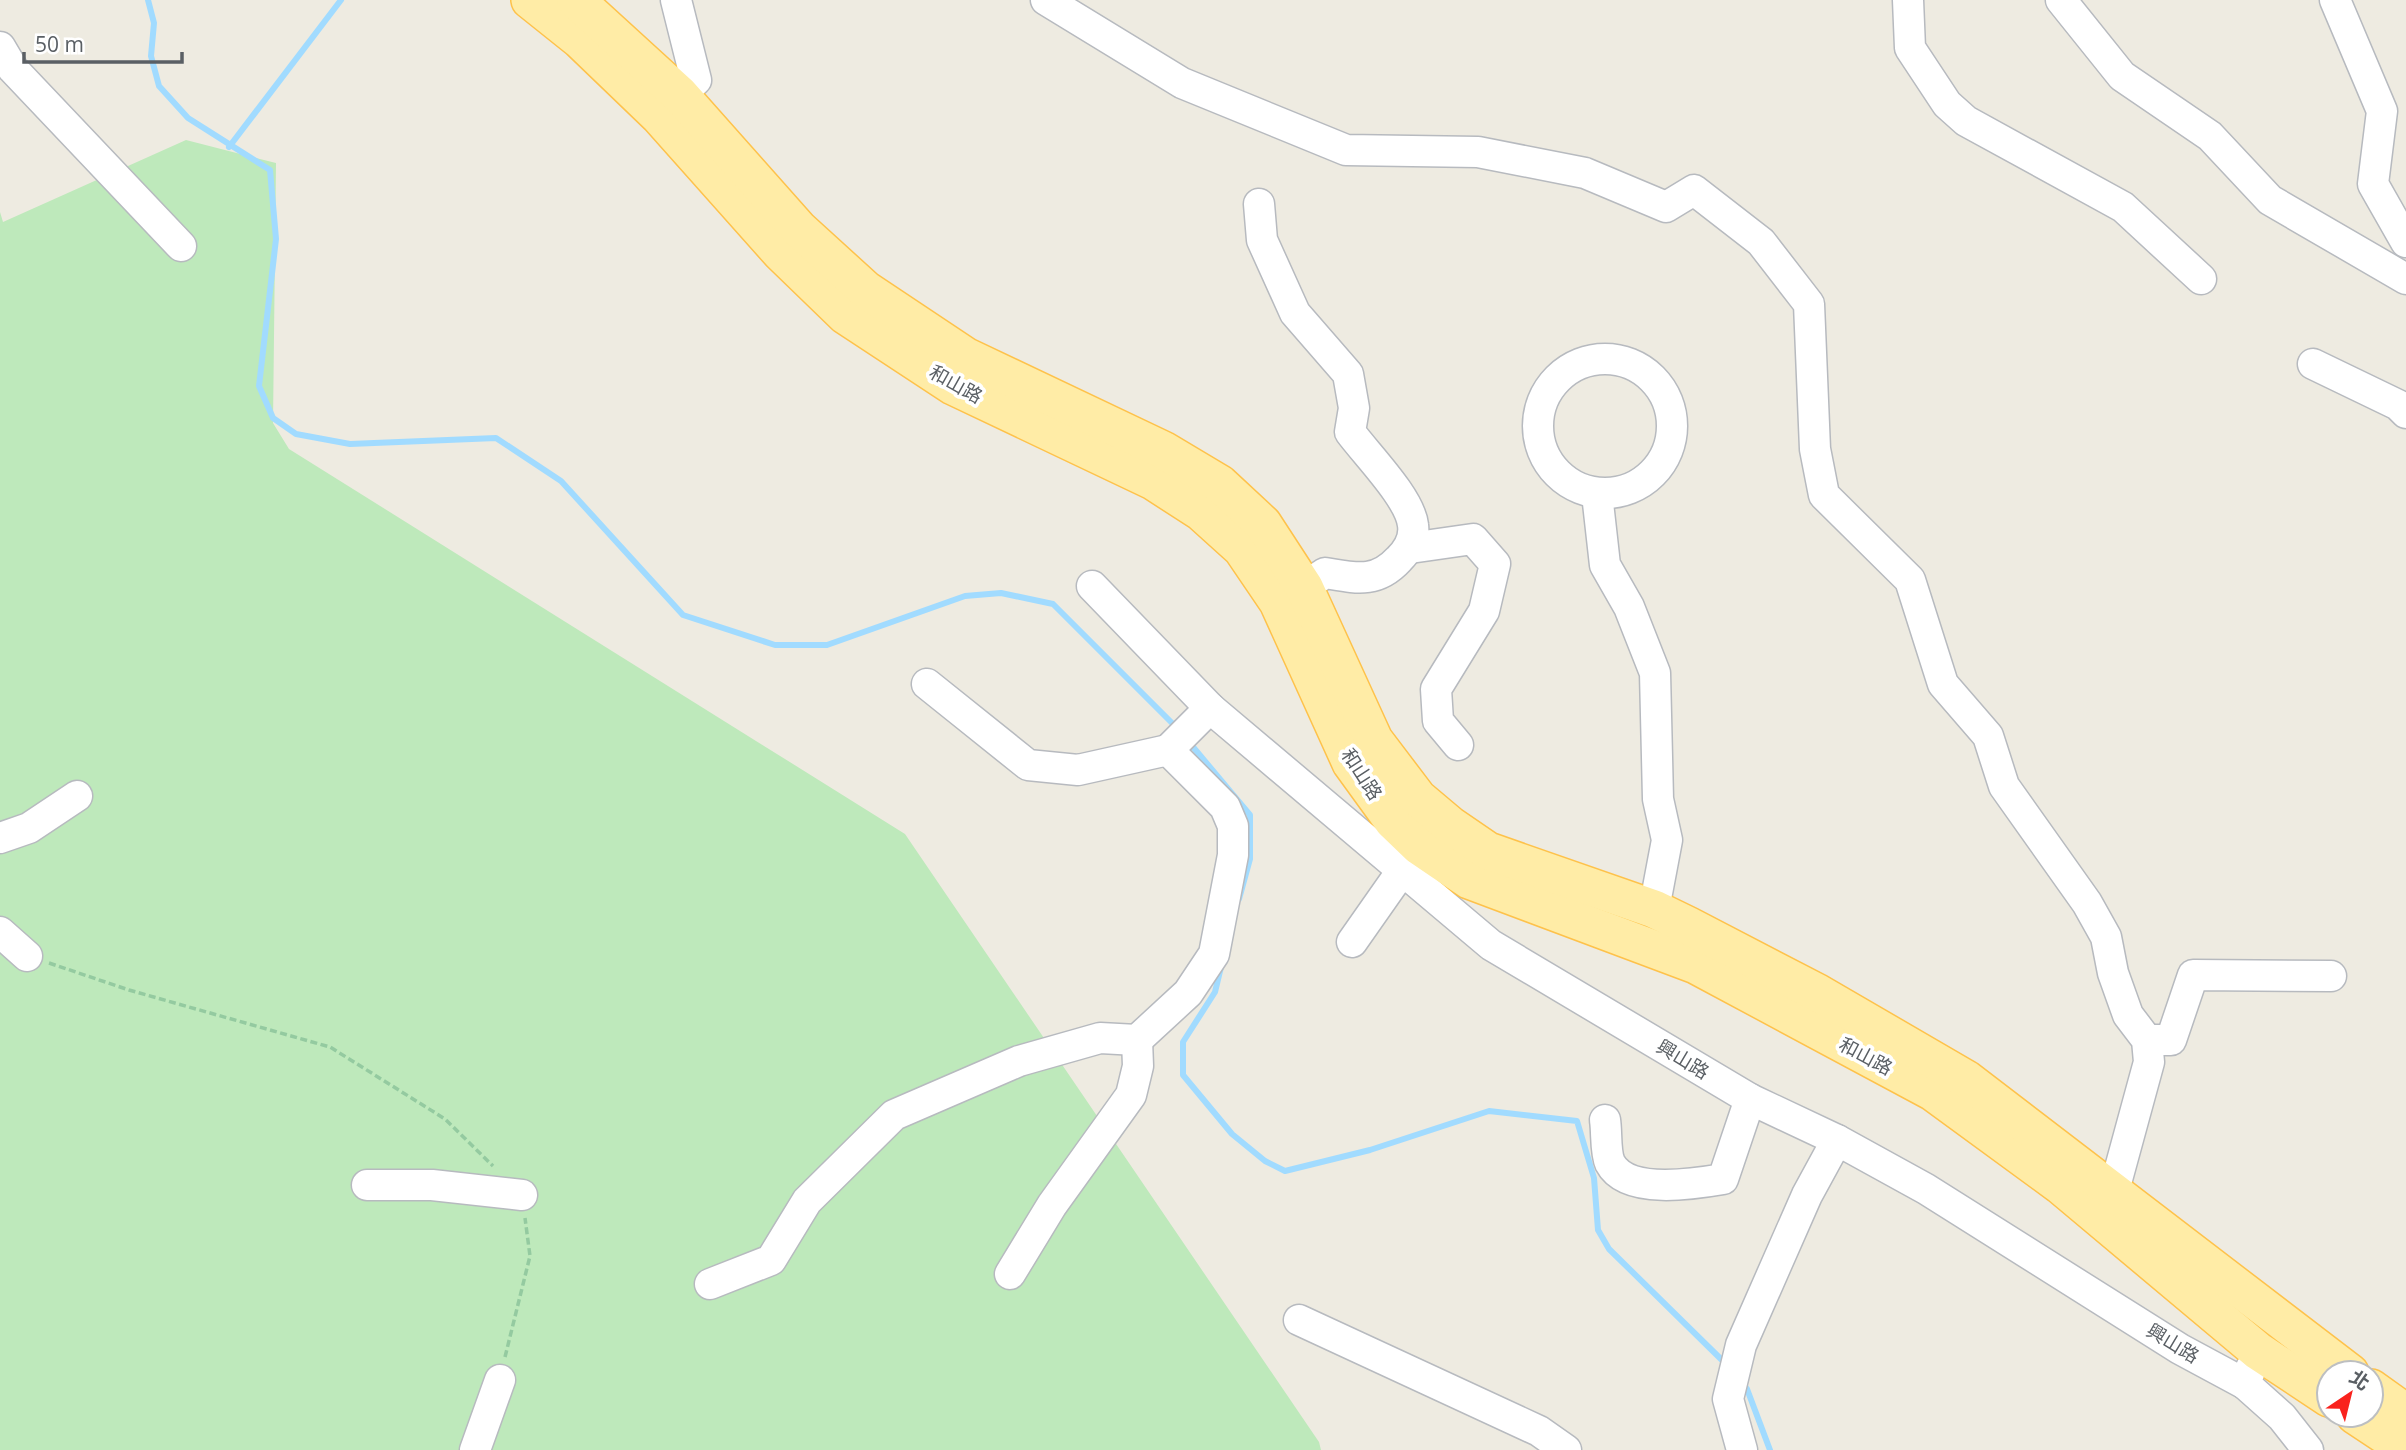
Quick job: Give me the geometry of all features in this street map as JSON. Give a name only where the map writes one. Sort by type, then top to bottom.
[{"type":"main road","name":"和山路","points":[[530,0],[580,40],[659,116],[781,253],[845,315],[953,386],[1153,481],[1201,512],[1242,549],[1278,602],[1351,763],[1393,821],[1411,859],[1696,965],[1933,1092],[2060,1185],[2251,1368],[2315,1393]]},
{"type":"main road","name":"和山路","points":[[576,0],[680,95],[799,229],[866,290],[965,356],[1163,450],[1220,484],[1263,524],[1304,587],[1374,740],[1418,798],[1488,851],[1654,909],[1818,993],[1966,1079],[2331,1359]]},
{"type":"main road","points":[[2385,1398],[2406,1413]]},
{"type":"main road","points":[[2377,1429],[2406,1448]]},
{"type":"street","points":[[676,0],[696,80],[680,95]]},
{"type":"street","points":[[1046,0],[1182,83],[1346,150],[1478,152],[1585,173],[1666,207],[1694,190],[1761,242],[1809,304],[1815,449],[1824,495],[1910,580],[1943,684],[1988,736],[2004,786],[2087,902],[2106,937],[2113,973],[2128,1015],[2147,1040],[2149,1062],[2113,1194]]},
{"type":"street","points":[[1908,0],[1910,48],[1948,104],[1966,121],[2123,207],[2200,279]]},
{"type":"street","points":[[2061,0],[2122,76],[2210,136],[2270,200],[2406,279]]},
{"type":"street","points":[[2336,0],[2382,111],[2373,184],[2406,242]]},
{"type":"street","points":[[0,47],[13,69],[181,246]]},
{"type":"street","points":[[1259,204],[1262,240],[1295,313],[1348,374],[1354,408],[1350,432],[1401,497],[1413,525],[1410,548]]},
{"type":"street","points":[[1614,359],[1639,367],[1659,384],[1671,408],[1673,435],[1665,460],[1648,480],[1624,492],[1597,494],[1572,486],[1552,468],[1540,444],[1537,418],[1546,393],[1563,372],[1587,360],[1614,359]]},
{"type":"street","points":[[2313,364],[2398,405],[2406,412]]},
{"type":"street","points":[[1597,494],[1605,565],[1629,607],[1655,673],[1658,799],[1667,841],[1654,909]]},
{"type":"street","points":[[1304,587],[1325,573],[1365,580],[1393,565],[1410,548],[1473,539],[1495,564],[1484,611],[1436,689],[1438,721],[1458,745]]},
{"type":"street","name":"興山路","points":[[1093,586],[1210,708],[1411,859],[1490,945],[1750,1099],[1837,1140],[1926,1189],[2180,1349],[2251,1368],[2282,1417],[2308,1450]]},
{"type":"street","points":[[927,684],[1027,765],[1078,770],[1168,750],[1210,708]]},
{"type":"street","points":[[710,1284],[771,1260],[807,1202],[894,1115],[1019,1061],[1100,1038],[1136,1040],[1188,993],[1214,954],[1233,855],[1233,825],[1226,807],[1168,750]]},
{"type":"street","points":[[0,838],[29,828],[77,796]]},
{"type":"street","points":[[1352,942],[1411,859]]},
{"type":"street","points":[[0,932],[27,956]]},
{"type":"street","points":[[2147,1040],[2171,1040],[2193,975],[2331,976]]},
{"type":"street","points":[[1010,1274],[1052,1205],[1131,1095],[1138,1066],[1136,1040]]},
{"type":"street","points":[[1605,1120],[1610,1163],[1629,1181],[1684,1185],[1723,1179],[1750,1099]]},
{"type":"street","points":[[1742,1450],[1728,1399],[1741,1345],[1807,1195],[1837,1140]]},
{"type":"street","points":[[367,1185],[432,1185],[522,1195]]},
{"type":"street","points":[[1299,1320],[1539,1431],[1566,1450]]},
{"type":"street","points":[[475,1450],[499,1380]]},
{"type":"path","points":[[27,956],[130,990],[330,1047],[445,1119],[522,1195],[530,1256],[499,1380]]},
{"type":"green space","points":[[186,140],[276,163],[273,423],[289,449],[905,834],[1319,1442],[1321,1450],[0,1450],[0,212],[3,222]]},
{"type":"waterway","points":[[148,0],[154,23],[151,56],[159,86],[188,118],[270,170],[276,239],[259,386],[273,418],[296,434],[350,444],[496,438],[561,481],[683,615],[775,645],[827,645],[965,596],[1001,593],[1053,604],[1179,730]]},
{"type":"waterway","points":[[229,147],[341,0]]},
{"type":"waterway","points":[[1188,741],[1250,815],[1250,859],[1239,899]]},
{"type":"waterway","points":[[1221,967],[1215,992],[1183,1042],[1183,1075],[1232,1134],[1265,1161],[1285,1171],[1370,1150],[1489,1111],[1577,1121],[1594,1178],[1598,1230],[1609,1249],[1727,1365]]},
{"type":"waterway","points":[[1741,1381],[1747,1389],[1770,1450]]}]
